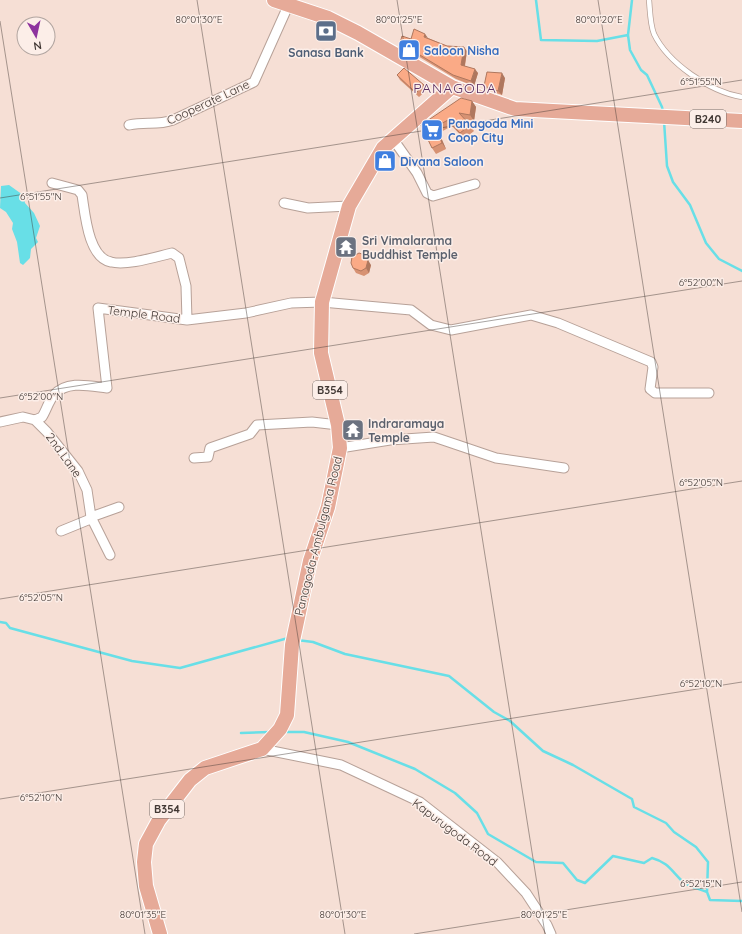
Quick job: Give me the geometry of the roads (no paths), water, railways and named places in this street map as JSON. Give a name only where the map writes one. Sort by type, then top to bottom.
[{"type":"main road","name":"B240","points":[[274,0],[288,6],[328,18],[358,33],[452,87],[515,109],[742,121]]},
{"type":"main road","name":"Panagoda-Ambulgama Road","points":[[160,934],[146,886],[144,862],[146,844],[159,820],[190,780],[205,768],[262,749],[278,733],[287,715],[292,645],[310,561],[328,507],[340,448],[338,425],[321,353],[322,302],[349,206],[383,148],[452,87]]},
{"type":"street","name":"Cooperate Lane","points":[[129,125],[140,122],[160,124],[173,120],[254,82],[288,6]]},
{"type":"street","points":[[393,139],[417,173],[427,193],[433,196],[475,184]]},
{"type":"street","points":[[52,183],[78,190],[82,195],[90,240],[98,255],[109,262],[121,263],[172,254],[179,258],[186,286],[187,320]]},
{"type":"street","points":[[284,203],[308,208],[349,206]]},
{"type":"street","name":"Temple Road","points":[[35,420],[42,417],[54,395],[67,387],[80,384],[107,388],[98,308],[187,320],[246,313],[291,303],[322,302],[411,310],[431,325],[451,330],[531,315],[558,323],[651,362],[653,367],[650,389],[655,393],[709,393]]},
{"type":"street","points":[[0,422],[23,417],[35,420]]},
{"type":"street","name":"2nd Lane","points":[[35,420],[47,432],[78,471],[87,490],[91,517],[110,556]]},
{"type":"street","points":[[194,458],[208,457],[210,448],[250,434],[257,425],[312,422],[338,425]]},
{"type":"street","points":[[340,448],[390,440],[434,437],[496,458],[564,468]]},
{"type":"street","points":[[61,531],[119,506]]},
{"type":"street","name":"Kapurugoda Road","points":[[262,749],[341,765],[420,802],[497,862],[526,893],[548,925],[550,934]]},
{"type":"lane","points":[[649,0],[654,32],[660,45],[674,60],[712,88],[742,97]]},
{"type":"water","points":[[9,185],[23,195],[25,203],[34,213],[40,226],[36,238],[38,242],[31,249],[30,258],[23,265],[20,263],[17,242],[12,229],[13,223],[6,212],[0,208],[1,186]]},
{"type":"waterway","points":[[536,0],[541,40],[597,41],[628,35]]},
{"type":"waterway","points":[[632,0],[628,35],[630,50],[641,70],[647,75],[663,112]]},
{"type":"waterway","points":[[664,121],[667,166],[673,182],[690,205],[706,243],[719,259],[742,271]]},
{"type":"waterway","points":[[0,622],[6,623],[10,628],[132,661],[180,668],[288,638]]},
{"type":"waterway","points":[[297,640],[313,642],[345,654],[449,676],[494,712],[510,721],[543,751],[573,765],[632,799],[634,807],[666,823],[674,832],[696,847],[708,862],[707,892],[710,900],[742,901]]},
{"type":"waterway","points":[[241,733],[271,732]]},
{"type":"waterway","points":[[284,732],[304,732],[348,742],[415,769],[455,793],[477,813],[488,834],[536,862],[563,863],[577,880],[585,883],[613,856],[644,863],[652,858],[665,864],[686,884],[707,892]]},
{"type":"place","name":"Sanasa Bank","points":[[326,31]]},
{"type":"place","name":"Saloon Nisha","points":[[409,50]]},
{"type":"place","name":"Panagoda Mini Coop City","points":[[432,130]]},
{"type":"place","name":"Divana Saloon","points":[[385,161]]},
{"type":"place","name":"Sri Vimalarama Buddhist Temple","points":[[346,247]]},
{"type":"place","name":"Indraramaya Temple","points":[[353,430]]},
{"type":"district","name":"PANAGODA","points":[[455,88]]}]
